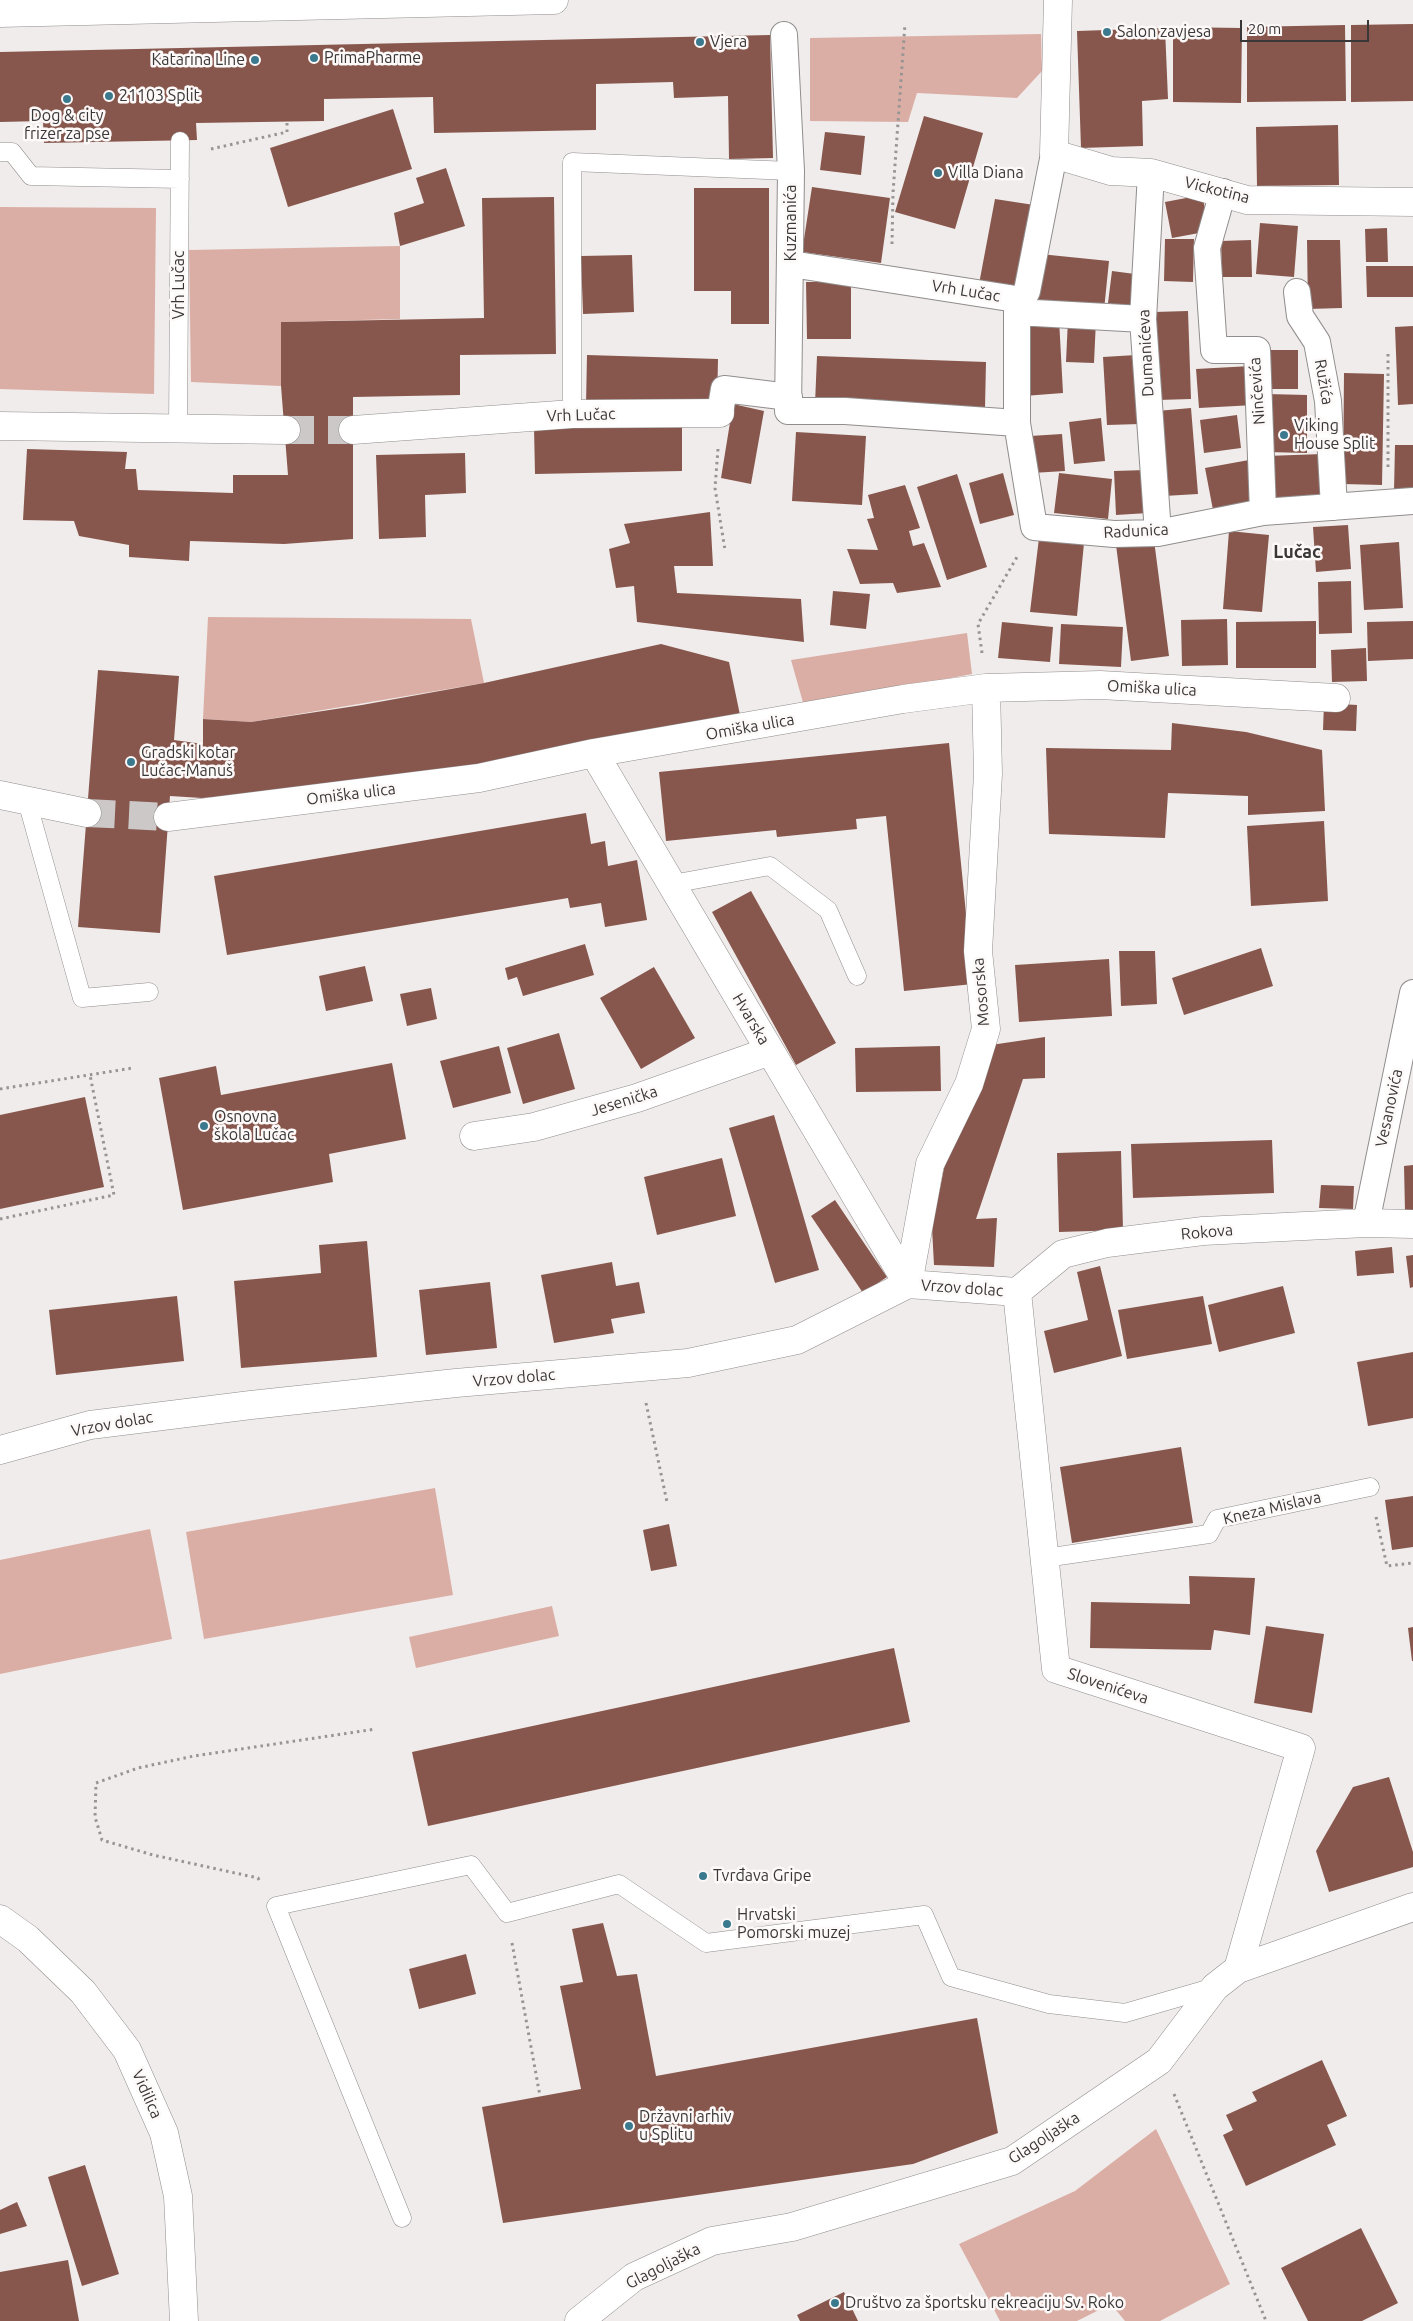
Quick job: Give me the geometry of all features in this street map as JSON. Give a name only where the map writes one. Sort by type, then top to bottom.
[{"type":"street","points":[[0,13],[554,0]]},
{"type":"street","points":[[1054,154],[1058,0]]},
{"type":"street","name":"Kuzmanića","points":[[784,35],[791,171],[788,404]]},
{"type":"street","name":"Vickotina","points":[[1054,154],[1111,171],[1151,173],[1248,200],[1413,202]]},
{"type":"street","name":"Vrh Lučac","points":[[1034,527],[1017,423],[1019,306],[1028,291],[1054,154]]},
{"type":"street","name":"Dumanićeva","points":[[1151,173],[1143,318],[1158,533]]},
{"type":"street","name":"Ninčevića","points":[[1223,192],[1207,248],[1214,350],[1257,350],[1263,512]]},
{"type":"street","name":"Vrh Lučac","points":[[791,264],[891,280],[1019,306]]},
{"type":"street","name":"Ružića","points":[[1297,292],[1300,316],[1317,342],[1328,401],[1334,507]]},
{"type":"street","points":[[1019,306],[1143,318]]},
{"type":"street","points":[[720,413],[724,389],[788,404],[844,412],[1017,423]]},
{"type":"street","name":"Vrh Lučac","points":[[353,430],[572,414],[720,413]]},
{"type":"street","points":[[0,426],[286,430]]},
{"type":"street","name":"Radunica","points":[[1034,527],[1114,534],[1158,533],[1263,512],[1401,502]]},
{"type":"street","name":"Omiška ulica","points":[[168,817],[479,778],[594,753],[686,739],[903,699],[986,688],[1100,685],[1336,698]]},
{"type":"street","name":"Mosorska","points":[[908,1284],[930,1164],[969,1084],[986,1030],[978,951],[988,774],[986,688]]},
{"type":"street","name":"Hvarska","points":[[594,753],[908,1284]]},
{"type":"street","points":[[0,795],[87,812]]},
{"type":"street","name":"Vesanovića","points":[[1366,1223],[1413,993]]},
{"type":"street","name":"Jesenička","points":[[474,1136],[534,1127],[638,1098],[770,1050]]},
{"type":"street","name":"Rokova","points":[[1017,1292],[1063,1254],[1107,1243],[1203,1231],[1366,1223],[1413,1224]]},
{"type":"street","name":"Vrzov dolac","points":[[0,1450],[100,1424],[427,1386],[688,1364],[797,1340],[908,1284],[1017,1292]]},
{"type":"street","name":"Slovenićeva","points":[[1017,1292],[1056,1669],[1301,1748],[1238,1969]]},
{"type":"street","name":"Glagoljaška","points":[[579,2321],[634,2277],[712,2241],[792,2227],[1012,2161],[1159,2061],[1215,1987],[1238,1969],[1413,1907]]},
{"type":"street","name":"Vidilica","points":[[0,1919],[28,1939],[83,1992],[127,2050],[164,2133],[178,2196],[184,2321]]},
{"type":"lane","name":"Vrh Lučac","points":[[178,429],[180,148]]},
{"type":"lane","points":[[0,152],[12,152],[31,176],[180,179]]},
{"type":"lane","points":[[572,414],[572,162],[791,171]]},
{"type":"lane","points":[[27,801],[82,998],[149,992]]},
{"type":"lane","points":[[672,884],[770,866],[828,910],[857,976]]},
{"type":"lane","name":"Kneza Mislava","points":[[1045,1558],[1209,1534],[1217,1519],[1370,1487]]},
{"type":"lane","points":[[402,2218],[276,1906],[471,1864],[507,1913],[619,1884],[706,1943],[924,1915],[951,1977],[1049,2004],[1125,2013],[1215,1987]]},
{"type":"path","points":[[891,280],[893,193],[905,24]]},
{"type":"path","points":[[180,148],[287,132],[287,121]]},
{"type":"path","points":[[1388,354],[1401,502]]},
{"type":"path","points":[[720,413],[715,488],[725,550]]},
{"type":"path","points":[[986,688],[978,624],[1034,527]]},
{"type":"path","points":[[0,1090],[133,1068]]},
{"type":"path","points":[[0,1219],[114,1195],[90,1075]]},
{"type":"path","points":[[639,1368],[667,1502]]},
{"type":"path","points":[[1370,1487],[1387,1566],[1413,1563]]},
{"type":"path","points":[[276,1906],[258,1878],[153,1855],[102,1840],[95,1818],[96,1783],[138,1768],[194,1756],[376,1730]]},
{"type":"path","points":[[507,1913],[540,2096]]},
{"type":"path","points":[[1179,2104],[1266,2321]]},
{"type":"shaded area","points":[[1041,34],[1042,71],[1017,98],[917,93],[908,122],[810,121],[810,38]]},
{"type":"shaded area","points":[[0,207],[156,208],[154,394],[0,389]]},
{"type":"shaded area","points":[[400,246],[400,319],[281,322],[281,386],[191,382],[189,250]]},
{"type":"shaded area","points":[[208,617],[471,619],[484,683],[251,722],[203,719]]},
{"type":"shaded area","points":[[967,633],[972,674],[804,706],[791,660]]},
{"type":"shaded area","points":[[435,1488],[453,1595],[204,1639],[186,1532]]},
{"type":"shaded area","points":[[150,1529],[172,1639],[0,1674],[0,1560]]},
{"type":"shaded area","points":[[552,1606],[559,1636],[416,1668],[409,1637]]},
{"type":"shaded area","points":[[1156,2129],[1230,2284],[1160,2321],[1125,2321],[1111,2304],[1077,2321],[1000,2321],[959,2244],[1075,2191]]},
{"type":"building","points":[[1413,24],[1413,101],[1351,102],[1351,25]]},
{"type":"building","points":[[1345,25],[1346,101],[1247,102],[1247,27]]},
{"type":"building","points":[[1173,27],[1242,28],[1241,103],[1173,102]]},
{"type":"building","points":[[1165,28],[1168,99],[1142,101],[1143,146],[1081,148],[1077,31]]},
{"type":"building","points":[[770,35],[773,158],[729,159],[728,96],[674,98],[673,82],[596,84],[596,130],[434,133],[433,97],[324,99],[324,121],[196,123],[197,140],[44,143],[43,121],[0,122],[0,52]]},
{"type":"building","points":[[393,109],[412,169],[288,207],[270,148]]},
{"type":"building","points":[[924,116],[983,133],[955,229],[895,212]]},
{"type":"building","points":[[1338,125],[1339,185],[1257,186],[1256,127]]},
{"type":"building","points":[[825,132],[865,136],[861,175],[820,170]]},
{"type":"building","points":[[446,168],[465,226],[400,246],[394,213],[424,203],[416,178]]},
{"type":"building","points":[[812,187],[890,198],[881,263],[802,252]]},
{"type":"building","points":[[694,188],[769,188],[769,324],[731,324],[731,291],[694,291]]},
{"type":"building","points":[[1202,195],[1210,231],[1172,238],[1165,202]]},
{"type":"building","points":[[554,197],[556,354],[460,355],[460,395],[353,397],[353,539],[284,544],[190,541],[189,561],[129,557],[129,545],[79,536],[74,521],[23,520],[27,449],[127,452],[125,469],[136,469],[138,490],[233,493],[233,475],[288,475],[281,386],[281,322],[484,318],[482,198]]},
{"type":"building","points":[[995,199],[1034,205],[1018,290],[979,284]]},
{"type":"building","points":[[1260,223],[1298,226],[1294,277],[1256,274]]},
{"type":"building","points":[[1387,228],[1388,262],[1366,262],[1365,229]]},
{"type":"building","points":[[1165,239],[1194,239],[1193,282],[1164,281]]},
{"type":"building","points":[[1251,240],[1252,277],[1222,277],[1221,241]]},
{"type":"building","points":[[1307,240],[1340,240],[1342,308],[1308,309]]},
{"type":"building","points":[[1040,254],[1109,261],[1104,310],[1035,303]]},
{"type":"building","points":[[632,255],[634,312],[583,314],[581,256]]},
{"type":"building","points":[[1366,266],[1413,266],[1413,297],[1367,297]]},
{"type":"building","points":[[1112,271],[1135,274],[1130,307],[1108,303]]},
{"type":"building","points":[[806,282],[851,282],[851,339],[807,339]]},
{"type":"building","points":[[1188,311],[1191,399],[1158,400],[1154,312]]},
{"type":"building","points":[[1059,319],[1063,393],[1024,396],[1020,321]]},
{"type":"building","points":[[1068,319],[1096,320],[1094,363],[1066,362]]},
{"type":"building","points":[[1413,326],[1413,404],[1398,405],[1395,327]]},
{"type":"building","points":[[1267,350],[1298,350],[1298,389],[1267,389]]},
{"type":"building","points":[[587,355],[718,359],[717,408],[586,405]]},
{"type":"building","points":[[1136,355],[1140,424],[1107,425],[1103,357]]},
{"type":"building","points":[[817,356],[986,362],[985,408],[815,404]]},
{"type":"building","points":[[1251,366],[1254,405],[1199,408],[1196,369]]},
{"type":"building","points":[[1344,373],[1384,374],[1382,485],[1343,484]]},
{"type":"building","points":[[1267,394],[1307,395],[1307,453],[1266,452]]},
{"type":"building","points":[[733,404],[764,411],[751,484],[721,478]]},
{"type":"building","points":[[1191,408],[1198,494],[1164,496],[1157,411]]},
{"type":"building","points":[[1237,415],[1241,448],[1204,453],[1200,420]]},
{"type":"building","points":[[1101,418],[1105,461],[1074,464],[1069,422]]},
{"type":"building","points":[[682,425],[682,471],[535,474],[534,427]]},
{"type":"building","points":[[796,432],[866,436],[862,505],[792,501]]},
{"type":"building","points":[[1062,434],[1065,471],[1032,473],[1030,436]]},
{"type":"building","points":[[1395,445],[1413,445],[1413,491],[1394,491]]},
{"type":"building","points":[[465,453],[466,493],[425,495],[426,537],[379,539],[376,455]]},
{"type":"building","points":[[1323,454],[1324,502],[1268,503],[1266,456]]},
{"type":"building","points":[[1249,460],[1257,502],[1213,510],[1205,468]]},
{"type":"building","points":[[1146,470],[1148,513],[1116,515],[1114,471]]},
{"type":"building","points":[[1003,473],[1014,515],[980,524],[969,483]]},
{"type":"building","points":[[1059,473],[1112,479],[1108,519],[1054,513]]},
{"type":"building","points":[[957,474],[987,567],[947,580],[917,487]]},
{"type":"building","points":[[905,485],[920,528],[909,531],[913,546],[924,543],[941,587],[897,593],[893,583],[860,584],[847,549],[878,550],[867,519],[874,518],[868,495]]},
{"type":"building","points":[[710,512],[713,566],[674,566],[677,593],[801,599],[804,642],[637,622],[634,586],[616,588],[609,549],[630,543],[624,524]]},
{"type":"building","points":[[1348,525],[1351,569],[1316,572],[1313,527]]},
{"type":"building","points":[[1229,531],[1269,535],[1262,612],[1223,609]]},
{"type":"building","points":[[1039,538],[1084,543],[1077,616],[1030,612]]},
{"type":"building","points":[[1154,540],[1169,656],[1131,661],[1116,545]]},
{"type":"building","points":[[1399,542],[1403,608],[1364,610],[1360,545]]},
{"type":"building","points":[[1351,581],[1352,633],[1319,634],[1318,582]]},
{"type":"building","points":[[833,591],[870,594],[866,629],[830,625]]},
{"type":"building","points":[[1227,619],[1228,665],[1182,666],[1181,620]]},
{"type":"building","points":[[1316,621],[1316,668],[1236,668],[1236,622]]},
{"type":"building","points":[[1413,621],[1413,659],[1368,661],[1367,622]]},
{"type":"building","points":[[1002,622],[1053,627],[1050,662],[998,658]]},
{"type":"building","points":[[1061,624],[1123,627],[1121,667],[1059,664]]},
{"type":"building","points":[[661,644],[729,662],[740,715],[550,752],[306,793],[202,798],[170,796],[160,933],[78,927],[98,670],[179,676],[174,740],[203,744],[203,719],[251,722],[362,705],[484,683]]},
{"type":"building","points":[[1366,648],[1367,681],[1332,682],[1331,650]]},
{"type":"building","points":[[1324,703],[1357,705],[1356,731],[1323,730]]},
{"type":"building","points":[[1172,723],[1246,732],[1322,750],[1325,811],[1248,815],[1248,796],[1168,793],[1165,838],[1049,834],[1046,748],[1171,750]]},
{"type":"building","points":[[949,743],[973,984],[904,991],[886,816],[856,819],[857,829],[777,837],[776,830],[666,841],[659,772]]},
{"type":"building","points":[[586,813],[591,844],[605,841],[608,866],[637,860],[647,920],[605,927],[601,903],[570,908],[568,898],[227,955],[214,876]]},
{"type":"building","points":[[1324,821],[1328,901],[1251,906],[1247,826]]},
{"type":"building","points":[[751,891],[836,1043],[796,1065],[712,912]]},
{"type":"building","points":[[585,944],[594,975],[523,996],[517,977],[508,980],[505,968]]},
{"type":"building","points":[[1261,948],[1273,986],[1184,1015],[1172,978]]},
{"type":"building","points":[[1119,951],[1155,951],[1157,1004],[1121,1006]]},
{"type":"building","points":[[1109,959],[1112,1016],[1019,1022],[1015,965]]},
{"type":"building","points":[[365,966],[373,1001],[326,1011],[319,976]]},
{"type":"building","points":[[654,967],[695,1038],[641,1069],[600,998]]},
{"type":"building","points":[[431,988],[437,1019],[407,1026],[400,994]]},
{"type":"building","points":[[559,1033],[575,1089],[523,1104],[507,1048]]},
{"type":"building","points":[[1045,1037],[1045,1078],[1023,1079],[976,1219],[997,1218],[994,1267],[934,1265],[932,1228],[944,1168],[991,1045]]},
{"type":"building","points":[[499,1046],[511,1093],[453,1108],[440,1061]]},
{"type":"building","points":[[940,1046],[941,1091],[856,1092],[855,1048]]},
{"type":"building","points":[[392,1063],[406,1139],[329,1154],[333,1182],[183,1210],[159,1078],[216,1066],[221,1095]]},
{"type":"building","points":[[85,1097],[104,1187],[0,1209],[0,1115]]},
{"type":"building","points":[[774,1115],[819,1270],[775,1283],[729,1128]]},
{"type":"building","points":[[1272,1140],[1274,1193],[1133,1198],[1131,1144]]},
{"type":"building","points":[[1121,1151],[1123,1230],[1059,1232],[1057,1153]]},
{"type":"building","points":[[722,1158],[736,1216],[657,1235],[644,1177]]},
{"type":"building","points":[[1413,1165],[1413,1211],[1405,1211],[1404,1166]]},
{"type":"building","points":[[1321,1185],[1354,1186],[1353,1209],[1319,1208]]},
{"type":"building","points":[[835,1200],[887,1277],[863,1293],[811,1216]]},
{"type":"building","points":[[367,1241],[377,1357],[241,1368],[234,1281],[321,1273],[319,1245]]},
{"type":"building","points":[[1392,1247],[1394,1273],[1357,1276],[1355,1251]]},
{"type":"building","points":[[1413,1255],[1413,1287],[1410,1288],[1406,1256]]},
{"type":"building","points":[[612,1262],[616,1286],[639,1282],[645,1313],[611,1319],[614,1333],[554,1343],[541,1275]]},
{"type":"building","points":[[1100,1266],[1122,1356],[1054,1373],[1044,1331],[1088,1320],[1077,1272]]},
{"type":"building","points":[[490,1282],[497,1348],[426,1355],[419,1290]]},
{"type":"building","points":[[1283,1286],[1295,1333],[1219,1352],[1208,1305]]},
{"type":"building","points":[[177,1296],[184,1361],[56,1375],[49,1310]]},
{"type":"building","points":[[1203,1296],[1212,1344],[1127,1359],[1118,1310]]},
{"type":"building","points":[[1413,1352],[1413,1418],[1368,1426],[1357,1362]]},
{"type":"building","points":[[1181,1447],[1193,1523],[1072,1543],[1060,1467]]},
{"type":"building","points":[[1413,1496],[1413,1547],[1392,1550],[1385,1500]]},
{"type":"building","points":[[669,1524],[677,1566],[651,1571],[643,1530]]},
{"type":"building","points":[[1189,1576],[1255,1578],[1250,1635],[1214,1630],[1211,1650],[1090,1648],[1091,1602],[1190,1604]]},
{"type":"building","points":[[1266,1626],[1324,1634],[1312,1713],[1254,1703]]},
{"type":"building","points":[[1413,1627],[1413,1661],[1412,1661],[1408,1628]]},
{"type":"building","points":[[894,1648],[910,1722],[428,1826],[412,1752]]},
{"type":"building","points":[[1389,1777],[1413,1852],[1413,1867],[1329,1892],[1316,1851],[1353,1787]]},
{"type":"building","points":[[603,1923],[617,1976],[637,1974],[656,2076],[977,2018],[998,2133],[913,2164],[503,2223],[482,2107],[581,2089],[560,1986],[583,1982],[572,1929]]},
{"type":"building","points":[[466,1954],[476,1994],[419,2009],[409,1969]]},
{"type":"building","points":[[1322,2060],[1347,2116],[1327,2125],[1336,2145],[1246,2186],[1223,2135],[1233,2130],[1226,2115],[1257,2101],[1252,2092]]},
{"type":"building","points":[[85,2165],[119,2274],[82,2286],[48,2177]]},
{"type":"building","points":[[17,2202],[27,2226],[0,2234],[0,2210]]},
{"type":"building","points":[[1361,2228],[1398,2303],[1362,2321],[1308,2321],[1281,2268]]},
{"type":"building","points":[[68,2260],[79,2321],[0,2321],[0,2272]]},
{"type":"building","name":"Društvo za športsku rekreaciju Sv. Roko","points":[[844,2292],[858,2321],[800,2321],[797,2315]]},
{"type":"tunnel","points":[[286,430],[353,430]]},
{"type":"tunnel","points":[[87,813],[168,817]]},
{"type":"place","name":"Salon zavjesa","points":[[1107,32]]},
{"type":"place","name":"Vjera","points":[[700,42]]},
{"type":"place","name":"PrimaPharme","points":[[314,58]]},
{"type":"place","name":"Katarina Line","points":[[255,60]]},
{"type":"place","name":"21103 Split","points":[[109,96]]},
{"type":"place","name":"Dog & city frizer za pse","points":[[67,99]]},
{"type":"place","name":"Villa Diana","points":[[938,173]]},
{"type":"place","name":"Viking House Split","points":[[1284,435]]},
{"type":"place","name":"Gradski kotar Lučac-Manuš","points":[[131,762]]},
{"type":"place","name":"Osnovna škola Lučac","points":[[204,1126]]},
{"type":"place","name":"Tvrđava Gripe","points":[[703,1876]]},
{"type":"place","name":"Hrvatski Pomorski muzej","points":[[727,1924]]},
{"type":"place","name":"Državni arhiv u Splitu","points":[[629,2126]]},
{"type":"place","name":"Društvo za športsku rekreaciju Sv. Roko","points":[[835,2303]]},
{"type":"district","name":"Lučac","points":[[1297,552]]}]
